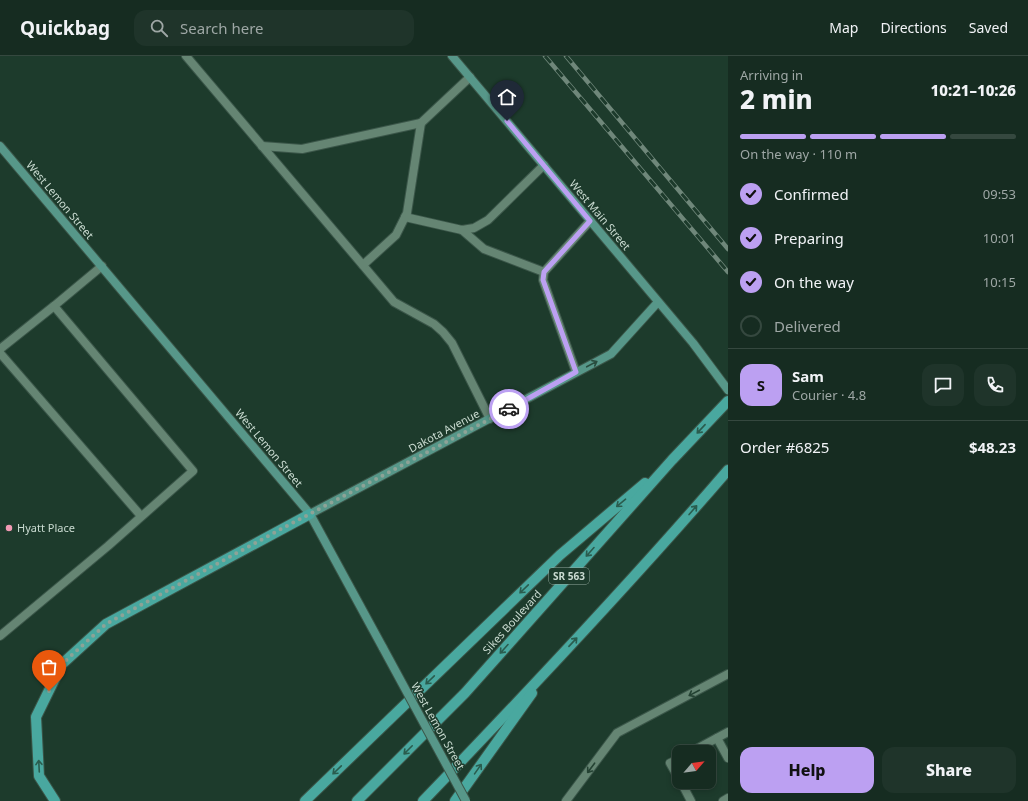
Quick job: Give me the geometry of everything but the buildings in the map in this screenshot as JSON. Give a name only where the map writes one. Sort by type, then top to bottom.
[{"type":"main road","name":"West Main Street","points":[[452,56],[693,343],[728,390]]},
{"type":"main road","name":"West Lemon Street","points":[[0,146],[310,514],[466,801]]},
{"type":"main road","name":"Dakota Avenue","points":[[310,514],[611,354],[658,302]]},
{"type":"main road","name":"Sikes Boulevard","points":[[357,801],[465,693],[672,460],[728,401]]},
{"type":"main road","points":[[305,801],[560,555],[672,460]]},
{"type":"main road","points":[[423,801],[668,540],[728,470]]},
{"type":"main road","points":[[55,801],[39,776],[36,718],[62,664],[106,624],[310,514]]},
{"type":"main road","points":[[455,801],[556,660]]},
{"type":"street","points":[[186,56],[394,302],[434,324],[443,332],[452,343],[490,419]]},
{"type":"street","points":[[262,146],[302,149],[421,123],[470,77]]},
{"type":"street","points":[[363,265],[396,235],[407,213],[421,123]]},
{"type":"street","points":[[405,217],[462,230],[474,228],[488,220],[544,165]]},
{"type":"street","points":[[576,372],[543,280],[544,272],[590,221]]},
{"type":"street","points":[[462,230],[484,249],[544,272]]},
{"type":"street","points":[[0,349],[102,266]]},
{"type":"street","points":[[0,636],[108,546],[193,471],[54,306]]},
{"type":"street","points":[[0,353],[141,516]]},
{"type":"street","points":[[566,801],[617,733],[728,674]]},
{"type":"street","points":[[704,745],[728,732]]},
{"type":"street","points":[[717,738],[728,758]]},
{"type":"street","points":[[684,789],[691,801]]},
{"type":"street","points":[[723,801],[728,798]]},
{"type":"railway","points":[[545,56],[728,272]]},
{"type":"railway","points":[[566,56],[728,249]]},
{"type":"way so far","points":[[49,691],[62,664],[106,624],[283,528],[509,409]]},
{"type":"place","name":"Hyatt Place","points":[[9,528]]},
{"type":"route","points":[[507,121],[590,221],[544,272],[543,280],[576,372],[509,409]]}]
